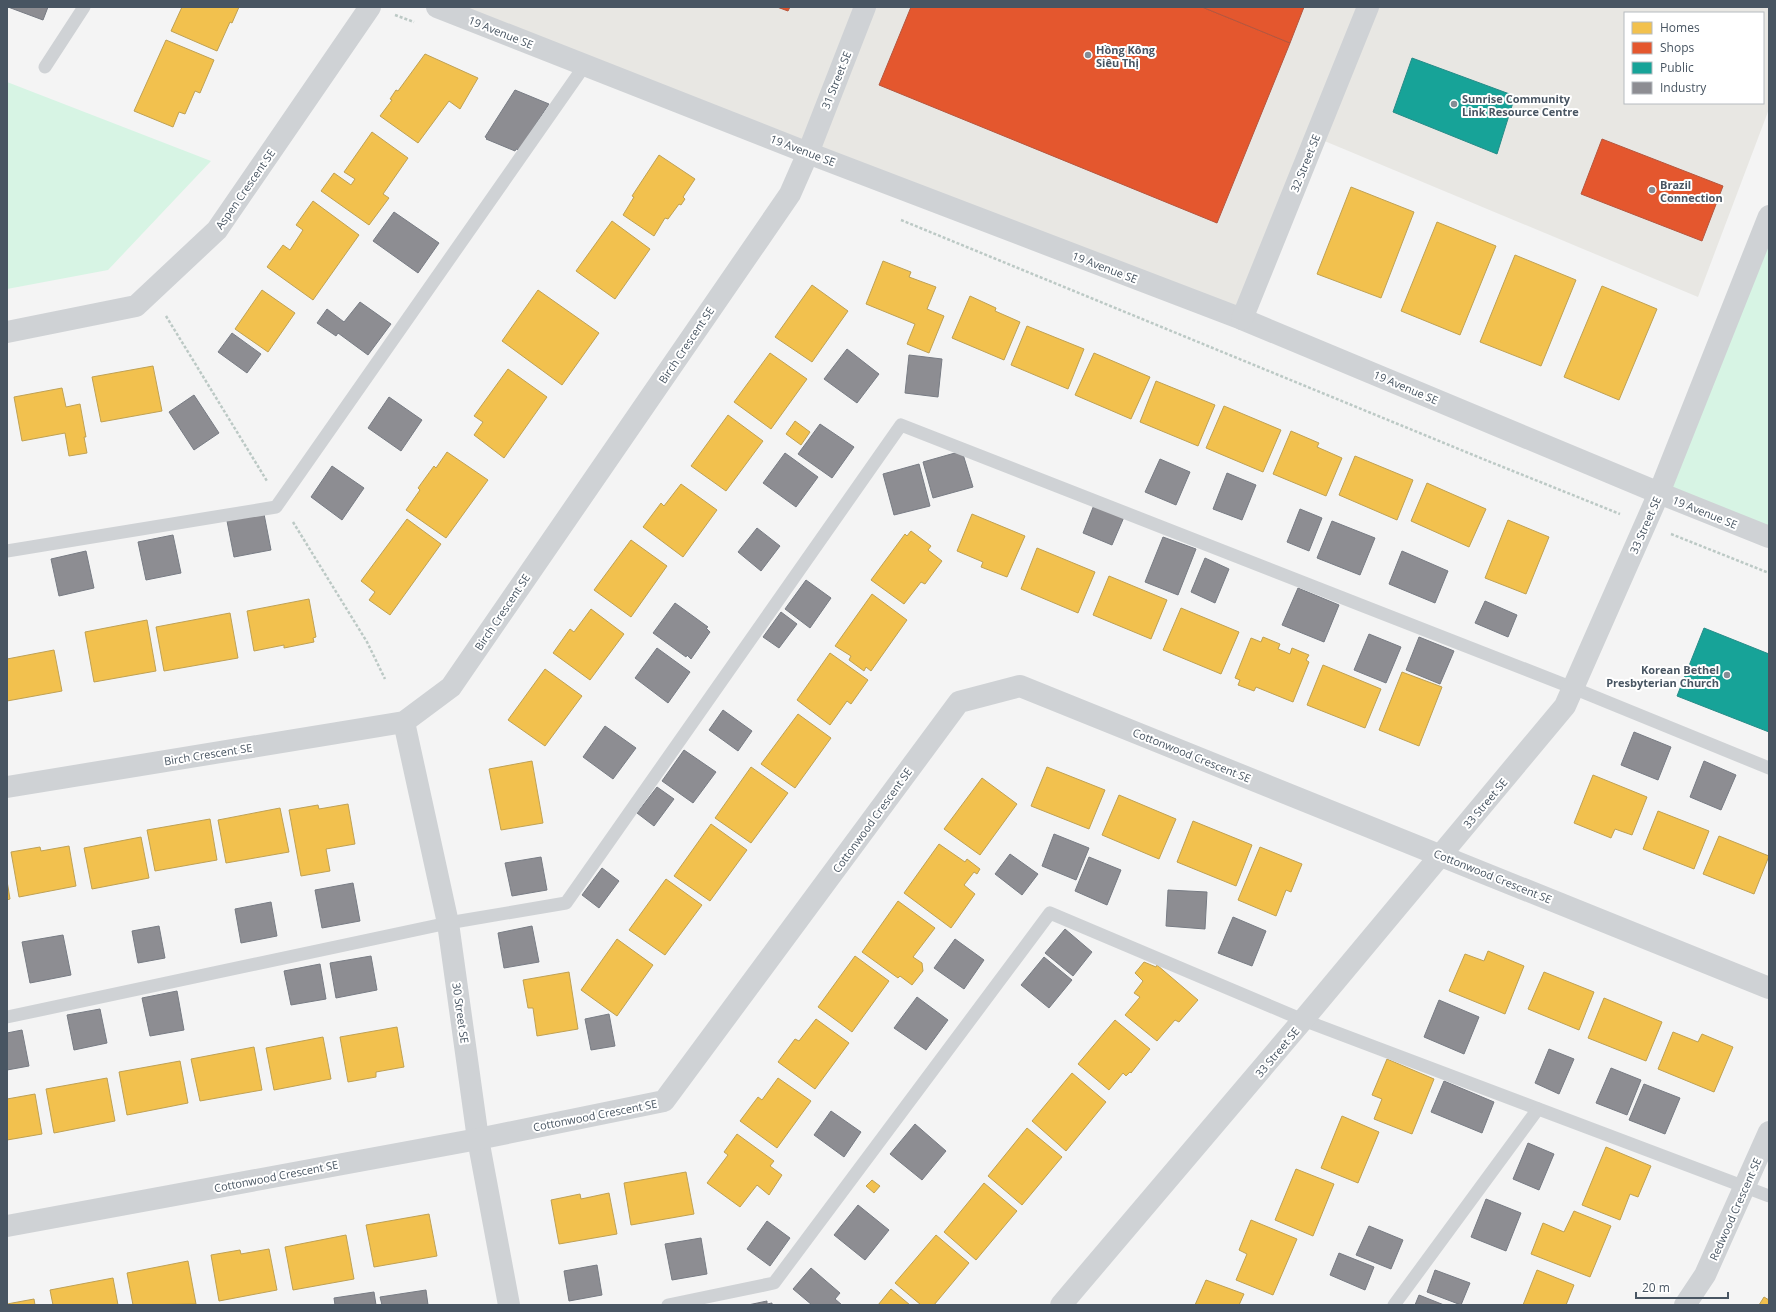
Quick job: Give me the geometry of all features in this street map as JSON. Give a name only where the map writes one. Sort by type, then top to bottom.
[{"type":"street","name":"19 Avenue SE","points":[[437,7],[808,153],[1242,319],[1659,493],[1769,537]]},
{"type":"street","name":"31 Street SE","points":[[808,153],[865,7]]},
{"type":"street","name":"32 Street SE","points":[[1242,319],[1368,7]]},
{"type":"street","name":"Aspen Crescent SE","points":[[7,332],[136,306],[217,230],[380,10]]},
{"type":"street","name":"Birch Crescent SE","points":[[7,787],[404,722],[451,687],[790,194],[808,153]]},
{"type":"street","name":"33 Street SE","points":[[1061,1305],[1442,855],[1565,706],[1659,493],[1769,216]]},
{"type":"street","name":"Cottonwood Crescent SE","points":[[7,1226],[478,1139],[664,1101],[959,702],[1020,686],[1769,988]]},
{"type":"street","name":"30 Street SE","points":[[404,722],[448,923],[478,1139],[509,1305]]},
{"type":"street","name":"Redwood Crescent SE","points":[[1686,1305],[1705,1275],[1769,1132]]},
{"type":"lane","points":[[45,67],[84,7]]},
{"type":"lane","points":[[7,551],[276,506],[585,66]]},
{"type":"lane","points":[[7,1017],[448,923],[566,903],[901,425],[1573,688],[1769,768]]},
{"type":"lane","points":[[668,1305],[774,1283],[1050,913],[1303,1020],[1769,1196]]},
{"type":"lane","points":[[1394,1305],[1538,1109]]},
{"type":"path","points":[[380,10],[419,24]]},
{"type":"path","points":[[900,220],[1461,450],[1769,573]]},
{"type":"path","points":[[164,312],[367,642],[385,679]]},
{"type":"shaded area","points":[[437,7],[1769,7],[1769,109],[1698,297],[1315,137],[1242,319]]},
{"type":"green space","points":[[7,82],[211,161],[108,270],[7,289]]},
{"type":"green space","points":[[1769,217],[1769,537],[1659,493]]},
{"type":"building: Homes","points":[[182,7],[239,7],[232,23],[230,22],[217,51],[171,31]]},
{"type":"building: Homes","points":[[166,40],[214,60],[200,93],[195,91],[185,114],[179,112],[173,127],[134,111]]},
{"type":"building: Homes","points":[[425,54],[478,78],[460,109],[449,101],[418,143],[380,116],[392,100],[390,99],[396,90],[398,91]]},
{"type":"building: Homes","points":[[372,132],[408,158],[383,194],[389,198],[369,225],[321,191],[334,173],[351,185],[355,179],[344,172]]},
{"type":"building: Homes","points":[[659,155],[695,179],[683,197],[685,199],[681,205],[679,204],[668,219],[665,218],[654,236],[623,215],[634,197],[632,196]]},
{"type":"building: Homes","points":[[1351,187],[1414,212],[1381,298],[1317,274]]},
{"type":"building: Homes","points":[[313,201],[359,235],[313,300],[267,267],[283,245],[290,250],[303,230],[296,225]]},
{"type":"building: Homes","points":[[612,221],[650,249],[615,299],[576,271]]},
{"type":"building: Homes","points":[[1437,222],[1496,246],[1460,335],[1401,311]]},
{"type":"building: Homes","points":[[1515,255],[1576,280],[1541,366],[1480,342]]},
{"type":"building: Homes","points":[[883,261],[911,272],[909,277],[936,287],[927,309],[944,316],[929,353],[907,344],[915,324],[866,304]]},
{"type":"building: Homes","points":[[812,285],[848,311],[812,362],[775,337]]},
{"type":"building: Homes","points":[[1602,286],[1657,309],[1619,400],[1564,377]]},
{"type":"building: Homes","points":[[262,290],[295,313],[268,352],[235,329]]},
{"type":"building: Homes","points":[[538,290],[599,333],[562,385],[502,341]]},
{"type":"building: Homes","points":[[970,296],[996,308],[995,311],[1020,322],[1004,360],[952,338]]},
{"type":"building: Homes","points":[[1027,326],[1084,349],[1068,389],[1011,365]]},
{"type":"building: Homes","points":[[770,353],[807,379],[771,429],[734,402]]},
{"type":"building: Homes","points":[[1094,353],[1150,377],[1131,419],[1075,395]]},
{"type":"building: Homes","points":[[153,366],[162,411],[101,422],[92,377]]},
{"type":"building: Homes","points":[[508,369],[547,397],[504,458],[474,435],[483,422],[474,416]]},
{"type":"building: Homes","points":[[1156,381],[1215,405],[1198,446],[1140,422]]},
{"type":"building: Homes","points":[[62,388],[66,407],[80,404],[86,437],[84,437],[87,453],[69,456],[65,433],[22,441],[14,397]]},
{"type":"building: Homes","points":[[1224,406],[1281,430],[1263,472],[1206,448]]},
{"type":"building: Homes","points":[[728,415],[763,441],[726,491],[691,466]]},
{"type":"building: Homes","points":[[795,421],[810,432],[801,445],[786,434]]},
{"type":"building: Homes","points":[[1291,431],[1319,443],[1317,447],[1342,458],[1326,496],[1273,474]]},
{"type":"building: Homes","points":[[447,452],[488,480],[446,538],[406,510],[420,490],[418,488],[434,466],[436,468]]},
{"type":"building: Homes","points":[[1355,456],[1413,480],[1397,520],[1339,495]]},
{"type":"building: Homes","points":[[1427,483],[1486,509],[1469,547],[1411,521]]},
{"type":"building: Homes","points":[[681,484],[717,510],[683,557],[643,527],[661,503],[664,506]]},
{"type":"building: Homes","points":[[972,514],[1025,536],[1007,577],[981,567],[983,562],[957,551]]},
{"type":"building: Homes","points":[[407,519],[441,544],[390,615],[369,600],[375,592],[361,581]]},
{"type":"building: Homes","points":[[1508,520],[1549,537],[1526,594],[1485,578]]},
{"type":"building: Homes","points":[[911,531],[931,546],[928,550],[942,561],[925,584],[921,582],[904,604],[871,580],[905,534],[907,536]]},
{"type":"building: Homes","points":[[631,540],[667,566],[631,617],[594,590]]},
{"type":"building: Homes","points":[[1037,548],[1095,572],[1078,613],[1021,589]]},
{"type":"building: Homes","points":[[1109,576],[1167,600],[1151,639],[1093,615]]},
{"type":"building: Homes","points":[[872,594],[907,620],[871,671],[866,667],[864,671],[849,660],[851,656],[835,646]]},
{"type":"building: Homes","points":[[309,599],[316,637],[313,638],[314,642],[284,648],[284,645],[254,651],[247,611]]},
{"type":"building: Homes","points":[[1181,608],[1239,632],[1221,674],[1163,650]]},
{"type":"building: Homes","points":[[591,609],[624,634],[590,680],[553,653],[570,629],[574,632]]},
{"type":"building: Homes","points":[[230,613],[238,658],[164,671],[156,627]]},
{"type":"building: Homes","points":[[147,620],[156,671],[94,682],[85,632]]},
{"type":"building: Homes","points":[[1263,637],[1280,644],[1278,649],[1290,654],[1292,648],[1309,655],[1306,660],[1309,662],[1293,702],[1256,687],[1254,691],[1238,685],[1240,680],[1235,678],[1251,638],[1261,642]]},
{"type":"building: Homes","points":[[54,650],[62,691],[7,701],[7,659]]},
{"type":"building: Homes","points":[[830,653],[868,680],[851,704],[847,701],[830,725],[797,700]]},
{"type":"building: Homes","points":[[1323,665],[1381,689],[1365,728],[1307,705]]},
{"type":"building: Homes","points":[[545,669],[582,696],[545,746],[508,720]]},
{"type":"building: Homes","points":[[1402,672],[1442,687],[1419,746],[1379,730]]},
{"type":"building: Homes","points":[[798,714],[831,738],[795,788],[761,764]]},
{"type":"building: Homes","points":[[532,761],[543,823],[501,830],[489,769]]},
{"type":"building: Homes","points":[[751,767],[788,793],[751,843],[715,818]]},
{"type":"building: Homes","points":[[1047,767],[1105,790],[1089,829],[1031,806]]},
{"type":"building: Homes","points":[[1593,775],[1647,797],[1632,835],[1615,829],[1611,838],[1574,823]]},
{"type":"building: Homes","points":[[982,778],[1017,804],[980,855],[944,829]]},
{"type":"building: Homes","points":[[1119,795],[1176,819],[1159,859],[1102,835]]},
{"type":"building: Homes","points":[[348,804],[355,844],[326,849],[330,871],[301,876],[289,810],[318,805],[319,809]]},
{"type":"building: Homes","points":[[280,808],[289,852],[226,863],[218,820]]},
{"type":"building: Homes","points":[[1658,811],[1709,831],[1694,869],[1643,849]]},
{"type":"building: Homes","points":[[210,819],[217,860],[155,871],[147,830]]},
{"type":"building: Homes","points":[[1193,821],[1252,845],[1236,886],[1177,862]]},
{"type":"building: Homes","points":[[711,824],[747,850],[710,901],[674,876]]},
{"type":"building: Homes","points":[[1719,836],[1769,856],[1754,894],[1703,874]]},
{"type":"building: Homes","points":[[141,837],[149,878],[92,889],[84,848]]},
{"type":"building: Homes","points":[[939,844],[965,862],[967,859],[980,869],[977,874],[974,872],[964,885],[975,894],[951,928],[904,893]]},
{"type":"building: Homes","points":[[69,846],[76,886],[19,897],[11,852],[40,847],[41,851]]},
{"type":"building: Homes","points":[[1260,847],[1302,864],[1291,892],[1286,890],[1276,916],[1238,900]]},
{"type":"building: Homes","points":[[666,879],[702,905],[665,955],[629,930]]},
{"type":"building: Homes","points":[[7,881],[10,899],[7,900]]},
{"type":"building: Homes","points":[[898,901],[935,928],[913,957],[922,963],[923,971],[912,985],[900,976],[898,978],[862,952]]},
{"type":"building: Homes","points":[[617,939],[653,965],[617,1016],[581,990]]},
{"type":"building: Homes","points":[[1488,951],[1524,966],[1505,1014],[1449,991],[1465,954],[1484,961]]},
{"type":"building: Homes","points":[[855,956],[889,981],[852,1032],[818,1007]]},
{"type":"building: Homes","points":[[1144,962],[1156,967],[1157,965],[1198,1000],[1179,1022],[1175,1020],[1157,1041],[1125,1015],[1140,997],[1134,993],[1143,981],[1135,973]]},
{"type":"building: Homes","points":[[569,972],[578,1029],[537,1036],[533,1008],[528,1008],[523,980]]},
{"type":"building: Homes","points":[[1544,972],[1594,992],[1579,1030],[1528,1009]]},
{"type":"building: Homes","points":[[1604,998],[1662,1022],[1646,1061],[1588,1038]]},
{"type":"building: Homes","points":[[816,1019],[849,1043],[815,1089],[778,1062],[795,1039],[799,1041]]},
{"type":"building: Homes","points":[[1115,1020],[1150,1049],[1131,1073],[1130,1072],[1126,1076],[1123,1073],[1109,1090],[1078,1064]]},
{"type":"building: Homes","points":[[397,1027],[404,1067],[376,1072],[376,1077],[348,1082],[340,1037]]},
{"type":"building: Homes","points":[[1673,1032],[1698,1042],[1702,1034],[1733,1047],[1714,1092],[1658,1069]]},
{"type":"building: Homes","points":[[323,1037],[331,1079],[274,1090],[266,1048]]},
{"type":"building: Homes","points":[[254,1047],[262,1090],[200,1101],[191,1059]]},
{"type":"building: Homes","points":[[1387,1059],[1434,1079],[1412,1134],[1374,1119],[1382,1099],[1372,1095]]},
{"type":"building: Homes","points":[[180,1061],[188,1103],[127,1115],[119,1072]]},
{"type":"building: Homes","points":[[1072,1073],[1106,1102],[1066,1151],[1032,1121]]},
{"type":"building: Homes","points":[[107,1078],[115,1121],[54,1133],[46,1089]]},
{"type":"building: Homes","points":[[778,1078],[811,1101],[777,1148],[740,1121],[758,1097],[762,1100]]},
{"type":"building: Homes","points":[[35,1094],[42,1134],[7,1140],[7,1099]]},
{"type":"building: Homes","points":[[1342,1116],[1379,1132],[1358,1183],[1321,1168]]},
{"type":"building: Homes","points":[[1027,1128],[1062,1157],[1022,1205],[988,1176]]},
{"type":"building: Homes","points":[[737,1134],[774,1161],[770,1166],[782,1175],[769,1195],[757,1185],[740,1207],[707,1183],[728,1155],[724,1152]]},
{"type":"building: Homes","points":[[1606,1147],[1651,1166],[1638,1197],[1630,1194],[1620,1220],[1582,1205]]},
{"type":"building: Homes","points":[[1296,1169],[1334,1184],[1313,1236],[1275,1220]]},
{"type":"building: Homes","points":[[686,1172],[694,1214],[631,1225],[624,1183]]},
{"type":"building: Homes","points":[[872,1180],[880,1186],[874,1193],[866,1186]]},
{"type":"building: Homes","points":[[984,1183],[1017,1211],[976,1260],[944,1232]]},
{"type":"building: Homes","points":[[609,1193],[617,1234],[559,1244],[551,1200],[580,1194],[581,1199]]},
{"type":"building: Homes","points":[[1574,1211],[1611,1226],[1590,1277],[1531,1254],[1543,1223],[1564,1232]]},
{"type":"building: Homes","points":[[429,1214],[437,1256],[374,1267],[366,1225]]},
{"type":"building: Homes","points":[[1251,1220],[1297,1239],[1273,1295],[1236,1280],[1247,1254],[1239,1250]]},
{"type":"building: Homes","points":[[346,1235],[354,1279],[293,1290],[285,1247]]},
{"type":"building: Homes","points":[[936,1235],[969,1263],[934,1305],[921,1305],[895,1283]]},
{"type":"building: Homes","points":[[269,1249],[277,1290],[219,1301],[211,1255],[240,1250],[241,1254]]},
{"type":"building: Homes","points":[[188,1261],[196,1304],[133,1305],[127,1273]]},
{"type":"building: Homes","points":[[1537,1270],[1574,1285],[1566,1305],[1523,1305]]},
{"type":"building: Homes","points":[[113,1278],[118,1305],[53,1305],[50,1290]]},
{"type":"building: Homes","points":[[1206,1280],[1244,1294],[1239,1305],[1195,1305]]},
{"type":"building: Homes","points":[[891,1289],[910,1305],[878,1305]]},
{"type":"building: Homes","points":[[1764,1297],[1769,1300],[1769,1305],[1759,1305]]},
{"type":"building: Homes","points":[[34,1299],[35,1305],[7,1305],[7,1304]]},
{"type":"building: Shops","points":[[777,7],[790,7],[788,11]]},
{"type":"building: Shops","points":[[911,7],[1202,7],[1290,43],[1217,223],[879,85]]},
{"type":"building: Shops","points":[[1202,7],[1304,7],[1290,43]]},
{"type":"building: Shops","name":"Brazil Connection","points":[[1602,139],[1723,186],[1702,241],[1581,194]]},
{"type":"building: Public","name":"Sunrise Community Link Resource Centre","points":[[1412,58],[1515,96],[1497,154],[1393,112]]},
{"type":"building: Public","name":"Korean Bethel Presbyterian Church","points":[[1704,628],[1769,654],[1769,732],[1677,696]]},
{"type":"building: Industry","points":[[8,7],[48,7],[43,20]]},
{"type":"building: Industry","points":[[515,90],[549,104],[519,150],[516,149],[515,151],[486,139],[487,138],[485,137]]},
{"type":"building: Industry","points":[[394,212],[439,243],[418,273],[373,241]]},
{"type":"building: Industry","points":[[360,302],[391,324],[368,355],[338,333],[336,336],[317,323],[327,309],[344,322]]},
{"type":"building: Industry","points":[[232,333],[261,354],[247,373],[218,352]]},
{"type":"building: Industry","points":[[847,349],[879,374],[857,403],[824,379]]},
{"type":"building: Industry","points":[[909,355],[942,359],[938,397],[905,393]]},
{"type":"building: Industry","points":[[194,395],[219,433],[194,450],[169,412]]},
{"type":"building: Industry","points":[[389,397],[422,420],[401,451],[368,428]]},
{"type":"building: Industry","points":[[820,424],[854,447],[832,478],[798,454]]},
{"type":"building: Industry","points":[[962,451],[973,487],[933,498],[923,462]]},
{"type":"building: Industry","points":[[785,453],[818,477],[796,507],[763,483]]},
{"type":"building: Industry","points":[[1160,459],[1190,472],[1176,505],[1145,492]]},
{"type":"building: Industry","points":[[919,464],[930,506],[894,515],[883,474]]},
{"type":"building: Industry","points":[[332,466],[364,488],[342,520],[311,497]]},
{"type":"building: Industry","points":[[1227,473],[1256,485],[1242,520],[1213,509]]},
{"type":"building: Industry","points":[[1094,505],[1124,517],[1112,545],[1083,533]]},
{"type":"building: Industry","points":[[1300,509],[1322,518],[1309,551],[1287,542]]},
{"type":"building: Industry","points":[[264,514],[271,550],[234,557],[227,521]]},
{"type":"building: Industry","points":[[1332,521],[1375,538],[1360,575],[1317,558]]},
{"type":"building: Industry","points":[[757,528],[780,546],[761,571],[738,552]]},
{"type":"building: Industry","points":[[173,535],[181,573],[146,580],[138,542]]},
{"type":"building: Industry","points":[[1163,537],[1196,549],[1178,595],[1145,582]]},
{"type":"building: Industry","points":[[86,551],[94,588],[59,596],[51,559]]},
{"type":"building: Industry","points":[[1402,551],[1448,571],[1435,603],[1389,584]]},
{"type":"building: Industry","points":[[1205,558],[1229,569],[1215,603],[1191,592]]},
{"type":"building: Industry","points":[[806,580],[831,598],[810,628],[785,609]]},
{"type":"building: Industry","points":[[1298,588],[1339,605],[1324,642],[1282,625]]},
{"type":"building: Industry","points":[[1485,601],[1517,615],[1508,637],[1475,623]]},
{"type":"building: Industry","points":[[675,603],[708,627],[706,628],[710,632],[691,659],[653,633]]},
{"type":"building: Industry","points":[[781,612],[797,624],[779,648],[763,637]]},
{"type":"building: Industry","points":[[1369,634],[1401,647],[1386,683],[1354,670]]},
{"type":"building: Industry","points":[[1419,637],[1454,651],[1440,684],[1406,670]]},
{"type":"building: Industry","points":[[657,648],[690,672],[668,703],[635,678]]},
{"type":"building: Industry","points":[[723,710],[752,731],[738,751],[709,730]]},
{"type":"building: Industry","points":[[605,726],[636,748],[613,779],[583,757]]},
{"type":"building: Industry","points":[[1634,732],[1671,747],[1658,780],[1621,765]]},
{"type":"building: Industry","points":[[684,750],[716,772],[693,803],[662,781]]},
{"type":"building: Industry","points":[[1704,761],[1736,775],[1721,810],[1690,797]]},
{"type":"building: Industry","points":[[657,787],[674,799],[654,826],[637,813]]},
{"type":"building: Industry","points":[[1054,834],[1089,848],[1076,880],[1042,866]]},
{"type":"building: Industry","points":[[1010,854],[1038,874],[1022,895],[995,874]]},
{"type":"building: Industry","points":[[541,857],[547,890],[512,896],[505,863]]},
{"type":"building: Industry","points":[[1089,857],[1121,870],[1107,905],[1075,891]]},
{"type":"building: Industry","points":[[602,868],[619,881],[599,908],[582,895]]},
{"type":"building: Industry","points":[[353,883],[360,921],[322,928],[315,890]]},
{"type":"building: Industry","points":[[1168,890],[1207,892],[1205,929],[1166,926]]},
{"type":"building: Industry","points":[[271,902],[277,936],[241,943],[235,909]]},
{"type":"building: Industry","points":[[1233,917],[1266,931],[1252,966],[1218,953]]},
{"type":"building: Industry","points":[[159,926],[165,958],[138,963],[132,931]]},
{"type":"building: Industry","points":[[532,926],[539,962],[504,968],[498,933]]},
{"type":"building: Industry","points":[[1065,929],[1092,952],[1073,976],[1045,953]]},
{"type":"building: Industry","points":[[63,935],[71,975],[30,983],[22,942]]},
{"type":"building: Industry","points":[[955,939],[984,960],[964,989],[934,968]]},
{"type":"building: Industry","points":[[371,956],[377,990],[336,998],[330,963]]},
{"type":"building: Industry","points":[[1044,957],[1072,980],[1049,1008],[1021,985]]},
{"type":"building: Industry","points":[[320,964],[326,999],[291,1005],[284,971]]},
{"type":"building: Industry","points":[[177,991],[184,1030],[150,1036],[142,998]]},
{"type":"building: Industry","points":[[917,997],[948,1020],[926,1050],[894,1028]]},
{"type":"building: Industry","points":[[1439,1000],[1479,1017],[1464,1054],[1424,1037]]},
{"type":"building: Industry","points":[[100,1009],[107,1043],[74,1050],[67,1015]]},
{"type":"building: Industry","points":[[609,1014],[615,1046],[591,1050],[585,1019]]},
{"type":"building: Industry","points":[[22,1030],[29,1066],[7,1070],[7,1033]]},
{"type":"building: Industry","points":[[1549,1049],[1574,1059],[1559,1094],[1535,1083]]},
{"type":"building: Industry","points":[[1611,1068],[1641,1080],[1627,1115],[1596,1103]]},
{"type":"building: Industry","points":[[1444,1081],[1494,1102],[1482,1133],[1431,1112]]},
{"type":"building: Industry","points":[[1644,1084],[1680,1098],[1665,1134],[1629,1120]]},
{"type":"building: Industry","points":[[831,1111],[861,1132],[844,1157],[814,1135]]},
{"type":"building: Industry","points":[[915,1124],[946,1151],[922,1180],[890,1154]]},
{"type":"building: Industry","points":[[1528,1143],[1554,1154],[1539,1190],[1513,1179]]},
{"type":"building: Industry","points":[[1486,1199],[1521,1213],[1506,1251],[1471,1237]]},
{"type":"building: Industry","points":[[858,1205],[889,1230],[865,1260],[834,1235]]},
{"type":"building: Industry","points":[[767,1221],[790,1238],[770,1266],[747,1249]]},
{"type":"building: Industry","points":[[1369,1226],[1403,1240],[1391,1269],[1356,1255]]},
{"type":"building: Industry","points":[[701,1238],[707,1274],[672,1280],[665,1244]]},
{"type":"building: Industry","points":[[1339,1253],[1374,1267],[1365,1290],[1330,1275]]},
{"type":"building: Industry","points":[[597,1265],[602,1295],[569,1301],[564,1271]]},
{"type":"building: Industry","points":[[811,1268],[840,1293],[835,1299],[842,1305],[812,1305],[793,1289]]},
{"type":"building: Industry","points":[[1435,1270],[1470,1283],[1461,1305],[1427,1292]]},
{"type":"building: Industry","points":[[426,1290],[428,1305],[382,1305],[380,1297]]},
{"type":"building: Industry","points":[[374,1292],[376,1305],[335,1305],[334,1298]]},
{"type":"building: Industry","points":[[1419,1295],[1444,1305],[1415,1305]]},
{"type":"building: Industry","points":[[767,1301],[767,1304],[772,1303],[772,1305],[748,1305]]},
{"type":"place","name":"Hồng Kông Siêu Thị","points":[[1088,55]]},
{"type":"place","name":"Sunrise Community Link Resource Centre","points":[[1454,104]]},
{"type":"place","name":"Brazil Connection","points":[[1652,190]]},
{"type":"place","name":"Korean Bethel Presbyterian Church","points":[[1727,675]]}]
